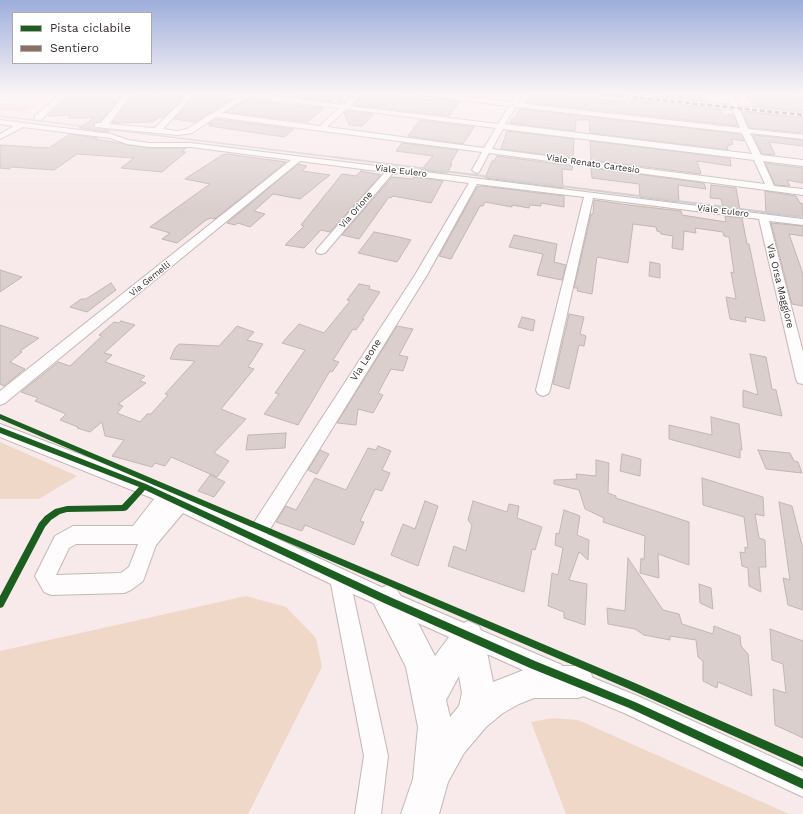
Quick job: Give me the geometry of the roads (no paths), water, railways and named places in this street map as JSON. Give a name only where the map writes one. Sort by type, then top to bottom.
[{"type":"highway","points":[[387,600],[422,664],[435,727],[431,779]]},
{"type":"highway","points":[[429,698],[447,666],[468,637]]},
{"type":"highway","points":[[468,637],[479,693],[474,715]]},
{"type":"highway","points":[[420,814],[431,779],[452,741],[474,715],[491,701],[534,682],[578,682]]},
{"type":"street","points":[[0,137],[9,132]]},
{"type":"street","name":"Viale Eulero","points":[[78,132],[111,136],[127,142],[149,145],[191,145],[391,170],[476,175],[589,194],[803,222]]},
{"type":"street","points":[[160,132],[178,134],[185,132]]},
{"type":"street","name":"Viale Renato Cartesio","points":[[352,132],[803,192]]},
{"type":"street","name":"Via Leone","points":[[254,538],[421,274],[476,175],[497,132]]},
{"type":"street","points":[[549,132],[803,163]]},
{"type":"street","points":[[744,132],[771,188]]},
{"type":"street","points":[[754,132],[803,137]]},
{"type":"street","name":"Via Gemelli","points":[[0,399],[299,158]]},
{"type":"street","name":"Via Orione","points":[[321,251],[391,170]]},
{"type":"street","points":[[543,390],[589,194]]},
{"type":"street","name":"Via Orsa Maggiore","points":[[763,216],[803,379]]},
{"type":"street","points":[[0,430],[173,499],[468,637],[632,705],[803,784]]},
{"type":"street","points":[[144,537],[73,535],[62,542],[45,576],[51,585],[124,583],[136,574],[144,537],[173,499]]},
{"type":"street","points":[[340,578],[376,756],[368,814]]},
{"type":"railway","points":[[130,132],[341,158]]},
{"type":"railway","points":[[334,157],[803,217]]}]
